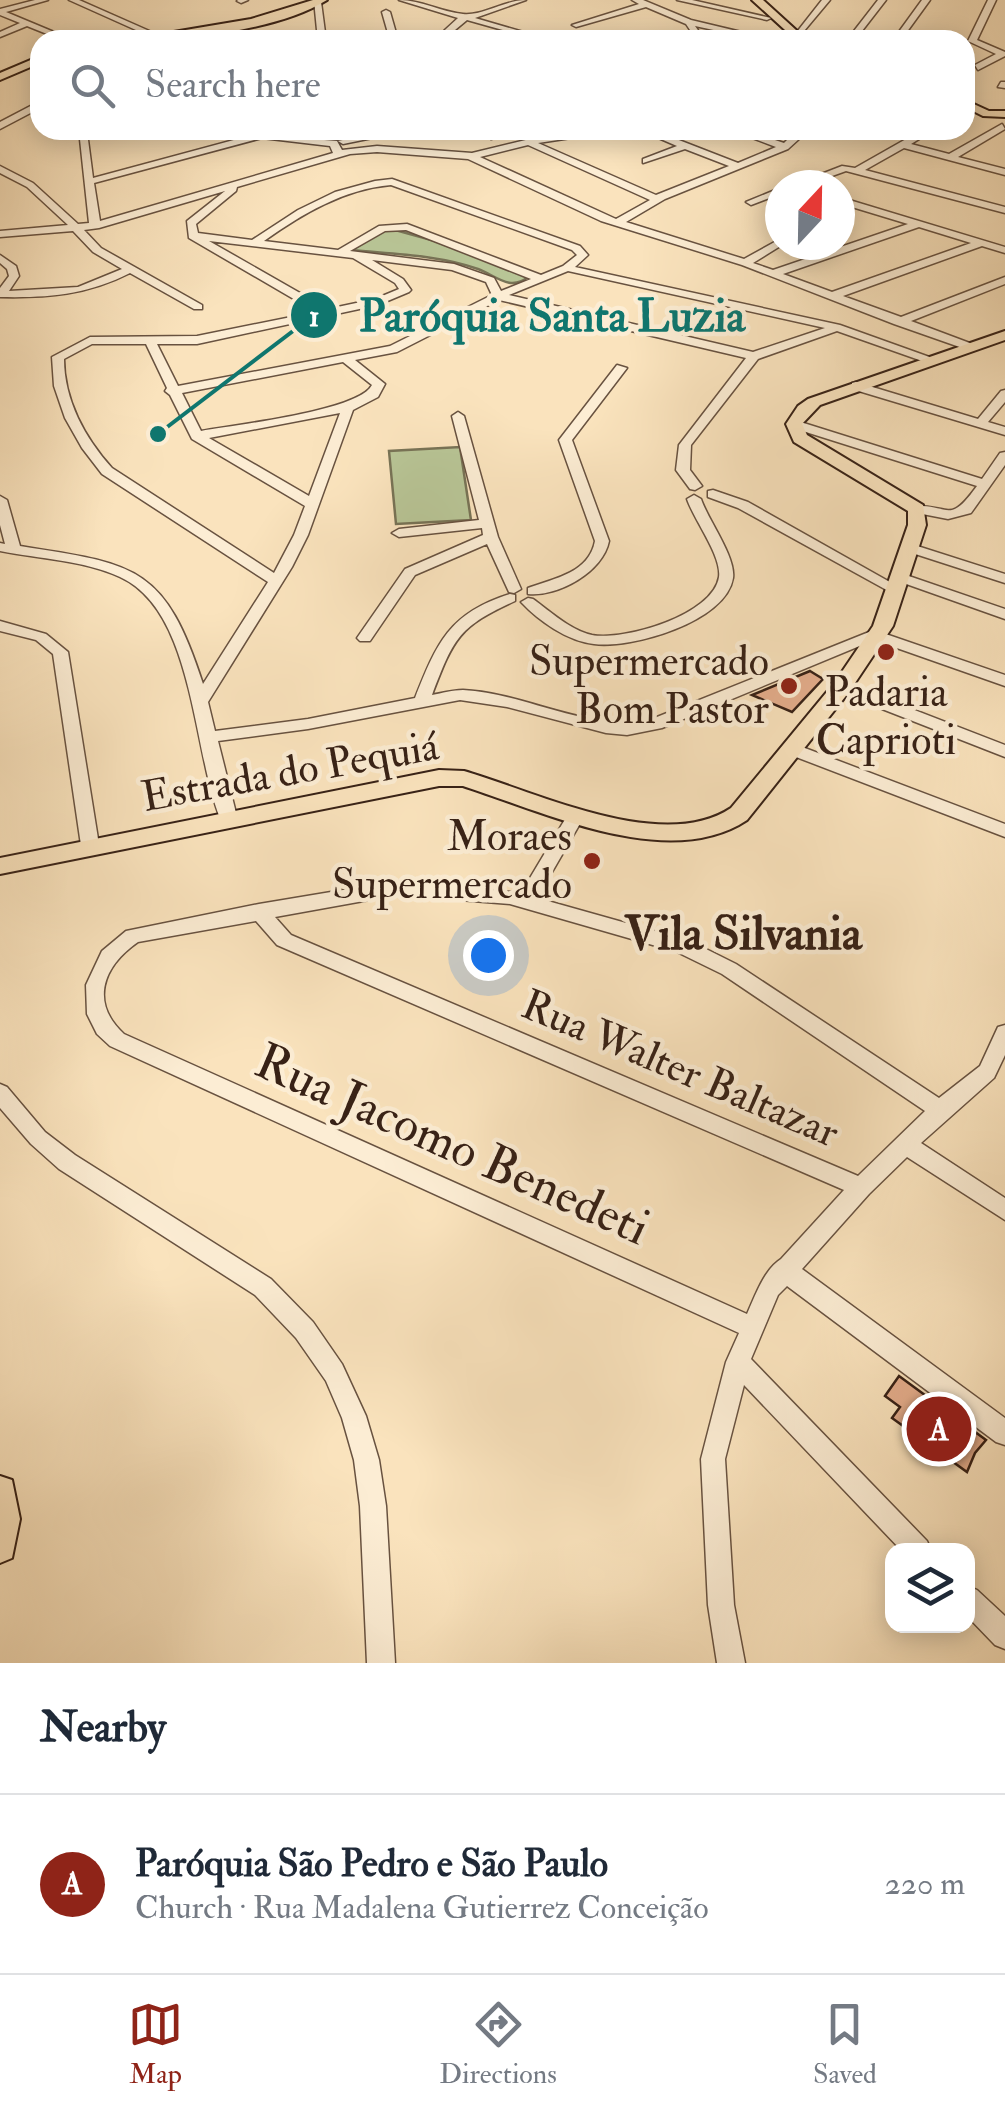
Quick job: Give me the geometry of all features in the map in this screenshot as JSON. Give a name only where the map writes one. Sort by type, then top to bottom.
[{"type":"main road","points":[[746,0],[763,8],[789,30]]},
{"type":"main road","points":[[210,30],[319,6]]},
{"type":"main road","points":[[763,8],[786,30]]},
{"type":"main road","points":[[0,77],[30,64]]},
{"type":"main road","points":[[917,509],[800,438],[794,424],[804,408],[814,402],[1005,335]]},
{"type":"main road","name":"Estrada do Pequiá","points":[[0,866],[439,778],[464,780],[576,815],[669,835],[724,824],[740,814],[842,686],[882,626],[910,548],[917,509]]},
{"type":"main road","points":[[0,1492],[4,1519],[0,1546]]},
{"type":"street","points":[[0,12],[44,0]]},
{"type":"street","points":[[73,0],[143,30]]},
{"type":"street","points":[[402,0],[510,30]]},
{"type":"street","points":[[451,30],[466,18],[522,0]]},
{"type":"street","points":[[681,0],[763,8]]},
{"type":"street","points":[[800,30],[826,0]]},
{"type":"street","points":[[858,30],[882,0]]},
{"type":"street","points":[[904,30],[926,0]]},
{"type":"street","points":[[975,35],[992,0]]},
{"type":"street","points":[[576,25],[640,2],[689,22],[726,30]]},
{"type":"street","points":[[0,12],[44,30]]},
{"type":"street","points":[[386,12],[391,30]]},
{"type":"street","points":[[689,22],[694,30]]},
{"type":"street","points":[[0,35],[26,23]]},
{"type":"street","points":[[784,24],[804,23]]},
{"type":"street","points":[[975,42],[1002,54],[978,66]]},
{"type":"street","points":[[0,126],[30,109]]},
{"type":"street","points":[[975,135],[998,115]]},
{"type":"street","points":[[18,116],[30,117]]},
{"type":"street","points":[[83,140],[96,226]]},
{"type":"street","points":[[203,140],[216,148]]},
{"type":"street","points":[[88,182],[248,140]]},
{"type":"street","points":[[272,140],[472,156],[538,140]]},
{"type":"street","points":[[0,234],[96,226],[243,182],[364,140]]},
{"type":"street","points":[[378,149],[379,140]]},
{"type":"street","points":[[669,140],[738,166]]},
{"type":"street","points":[[764,140],[784,147]]},
{"type":"street","points":[[620,222],[662,198],[793,140]]},
{"type":"street","points":[[858,170],[913,140]]},
{"type":"street","points":[[950,157],[969,140]]},
{"type":"street","points":[[528,142],[642,194],[662,198]]},
{"type":"street","points":[[904,145],[1005,172]]},
{"type":"street","points":[[646,161],[684,146]]},
{"type":"street","points":[[472,156],[620,222],[748,261],[771,274],[972,346]]},
{"type":"street","points":[[0,169],[30,184],[75,230],[128,270],[198,307]]},
{"type":"street","points":[[839,170],[858,170],[1005,210]]},
{"type":"street","points":[[243,182],[190,223],[193,236],[326,312]]},
{"type":"street","points":[[172,391],[348,360],[404,344],[498,296],[567,268],[583,255],[576,248],[392,182],[371,184],[313,208],[281,223],[255,243]]},
{"type":"street","points":[[199,195],[212,206]]},
{"type":"street","points":[[752,202],[765,197]]},
{"type":"street","points":[[855,208],[1005,250]]},
{"type":"street","points":[[771,274],[918,224]]},
{"type":"street","points":[[340,253],[383,228],[407,228],[539,278]]},
{"type":"street","points":[[193,236],[393,259],[472,273],[490,280],[498,296]]},
{"type":"street","points":[[831,296],[982,243]]},
{"type":"street","points":[[748,261],[765,251]]},
{"type":"street","points":[[276,581],[113,476],[91,453],[60,384],[58,358],[90,341],[198,340],[378,302],[405,290],[404,285],[355,255]]},
{"type":"street","points":[[0,258],[14,276],[1,293]]},
{"type":"street","points":[[381,270],[393,259]]},
{"type":"street","points":[[567,268],[836,327],[929,360]]},
{"type":"street","points":[[1,293],[74,293],[96,287],[128,270]]},
{"type":"street","points":[[898,322],[1005,280]]},
{"type":"street","points":[[498,296],[754,356],[836,327]]},
{"type":"street","points":[[150,341],[197,436],[312,504]]},
{"type":"street","points":[[422,701],[446,639],[458,624],[512,594],[530,597],[580,635],[622,641],[708,606],[722,593],[726,567],[698,515],[694,492],[683,470],[685,445],[754,356]]},
{"type":"street","points":[[197,436],[348,408],[374,394],[379,384],[348,360]]},
{"type":"street","points":[[530,597],[589,568],[601,554],[602,541],[566,440],[621,368]]},
{"type":"street","points":[[856,386],[1005,431]]},
{"type":"street","points":[[980,424],[1005,394]]},
{"type":"street","points":[[198,704],[276,581],[312,504],[348,408]]},
{"type":"street","points":[[458,416],[489,530],[512,594]]},
{"type":"street","points":[[794,424],[986,484]]},
{"type":"street","points":[[917,509],[958,514],[966,510],[1005,456]]},
{"type":"street","points":[[694,492],[707,487],[713,494],[898,584],[1005,614]]},
{"type":"street","points":[[0,500],[7,548],[83,560],[147,585],[175,628],[229,820]]},
{"type":"street","points":[[399,533],[489,530]]},
{"type":"street","points":[[365,638],[410,572],[489,530]]},
{"type":"street","points":[[910,548],[1005,579]]},
{"type":"street","points":[[0,626],[41,637],[60,652],[90,845]]},
{"type":"street","points":[[208,737],[308,724],[422,701],[480,696],[627,730],[656,724],[874,635],[1005,681]]},
{"type":"street","points":[[842,686],[1005,751]]},
{"type":"street","points":[[789,748],[1005,832]]},
{"type":"street","points":[[526,901],[576,815]]},
{"type":"street","points":[[259,912],[418,887],[526,901],[683,946],[729,969],[940,1110]]},
{"type":"street","name":"Rua Jacomo Benedeti","points":[[259,912],[155,930],[119,944],[95,975],[98,1020],[104,1031],[753,1328]]},
{"type":"street","name":"Rua Walter Baltazar","points":[[259,912],[284,940],[861,1187]]},
{"type":"street","points":[[731,1663],[721,1605],[713,1460],[738,1362],[770,1288],[783,1269],[861,1187],[940,1110],[996,1076],[1005,1033]]},
{"type":"street","points":[[0,1093],[38,1138],[66,1162],[263,1287],[327,1358],[356,1412],[361,1431],[374,1511],[381,1663]]},
{"type":"street","points":[[905,1144],[1005,1210]]},
{"type":"street","points":[[783,1269],[1005,1433]]},
{"type":"street","points":[[738,1362],[911,1543]]},
{"type":"street","points":[[975,1606],[1005,1635]]},
{"type":"green space","points":[[388,228],[435,241],[528,277],[509,283],[448,261],[352,250]]},
{"type":"green space","points":[[460,447],[471,520],[396,524],[389,451]]},
{"type":"building","name":"Supermercado Bom Pastor","points":[[810,671],[823,679],[792,712],[752,695]]},
{"type":"building","points":[[899,1376],[986,1440],[967,1472],[892,1418],[900,1407],[885,1396]]},
{"type":"place","name":"Paróquia Santa Luzia","points":[[158,434]]},
{"type":"place","name":"Padaria Caprioti","points":[[886,652]]},
{"type":"place","name":"Supermercado Bom Pastor","points":[[789,686]]},
{"type":"place","name":"Moraes Supermercado","points":[[592,861]]},
{"type":"place","name":"Paróquia São Pedro e São Paulo","points":[[939,1429]]},
{"type":"district","name":"Vila Silvania","points":[[743,934]]}]
